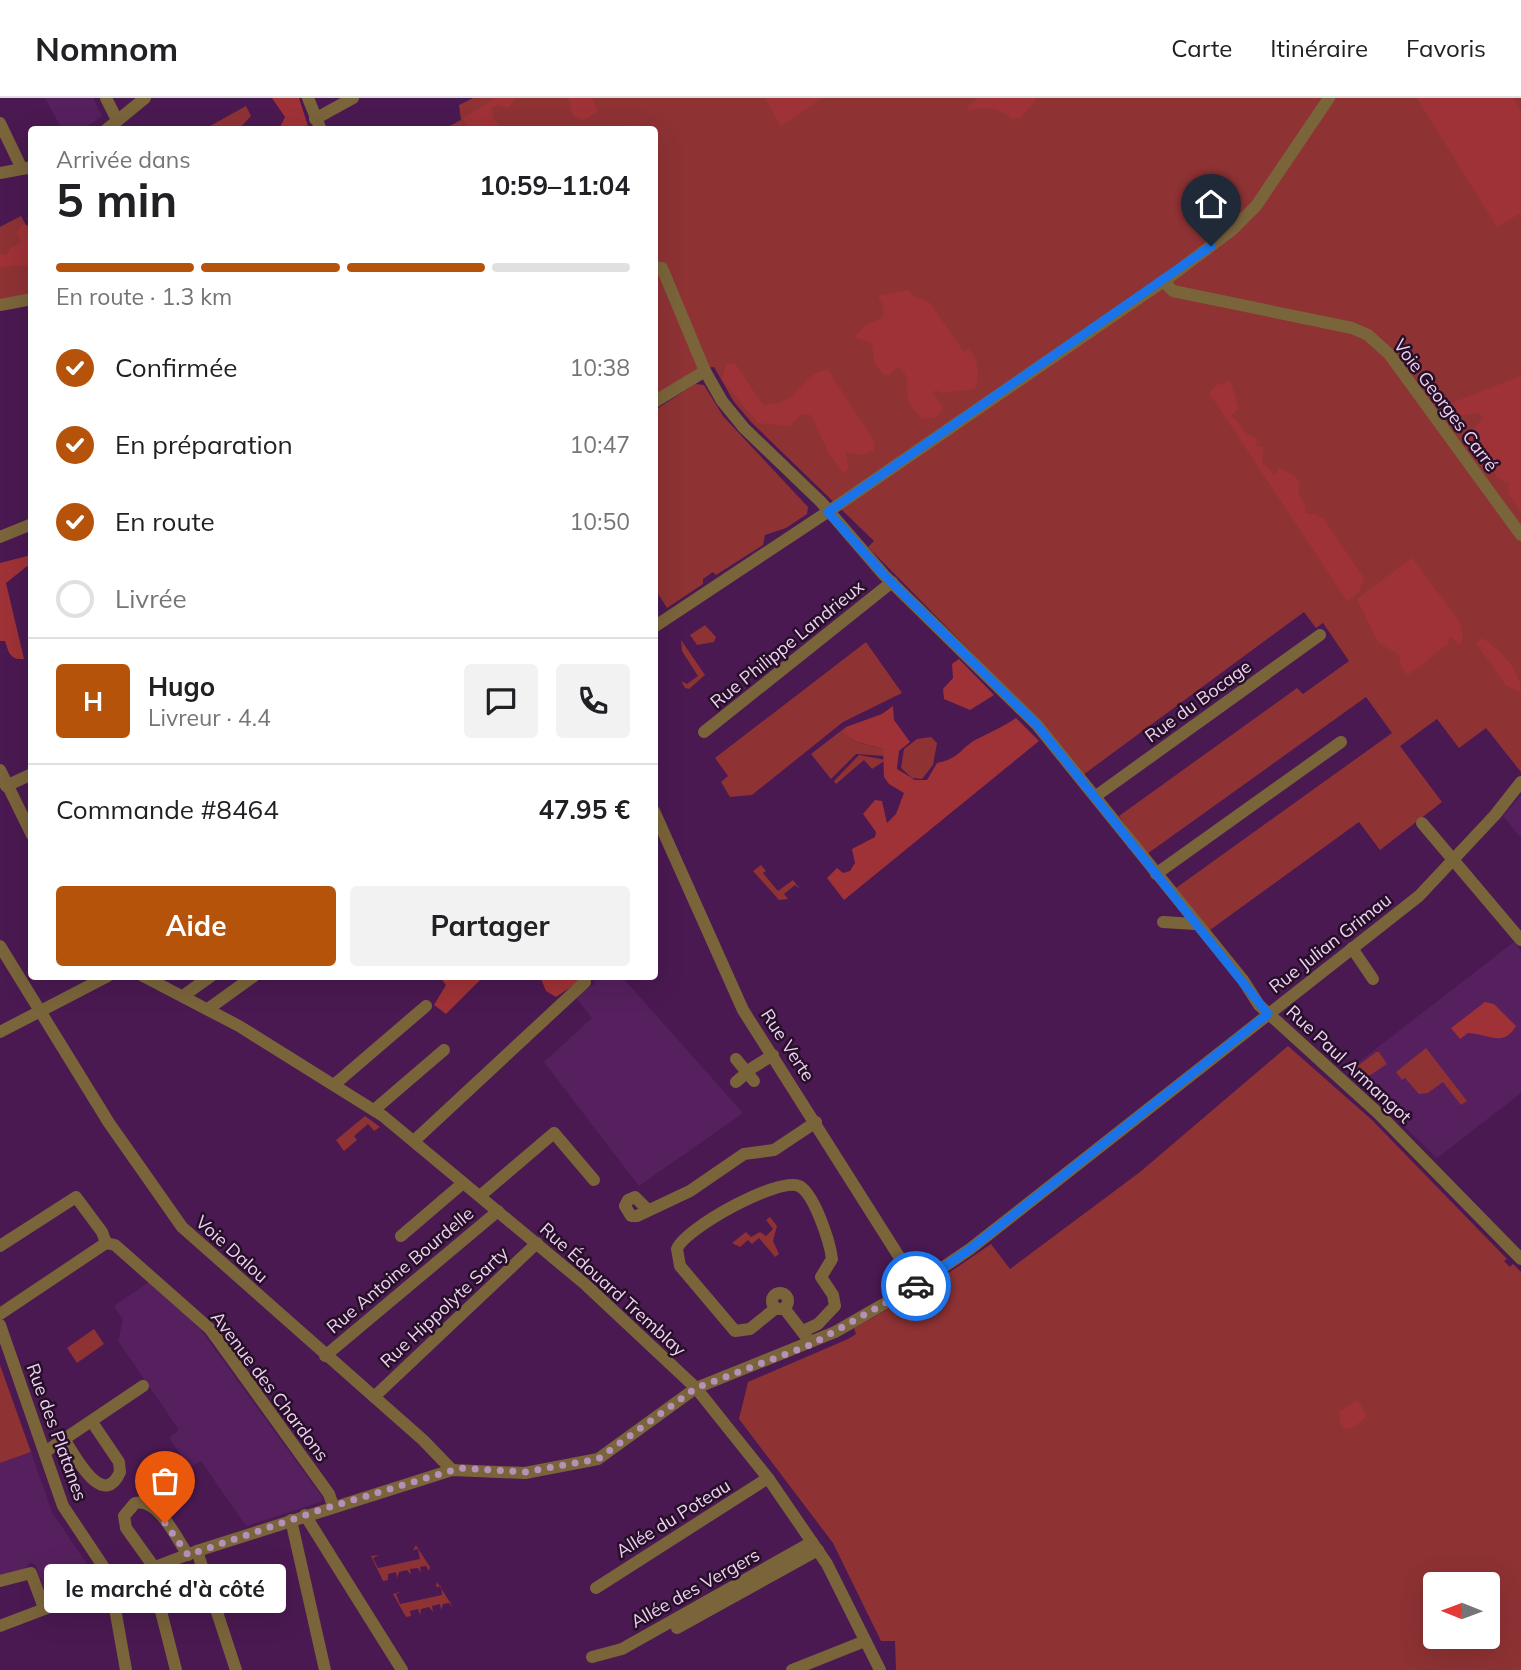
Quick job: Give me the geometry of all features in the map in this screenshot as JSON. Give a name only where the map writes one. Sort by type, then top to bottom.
[{"type":"street","points":[[106,98],[117,120]]},
{"type":"street","points":[[110,126],[145,98]]},
{"type":"street","points":[[308,98],[318,124],[353,98]]},
{"type":"street","points":[[658,624],[828,512],[1163,281],[1251,212],[1329,98]]},
{"type":"street","points":[[0,123],[27,168],[0,173]]},
{"type":"street","name":"Rue Paul Armangot","points":[[658,268],[705,370],[744,428],[828,512],[892,582],[1037,725],[1268,1014],[1378,1113],[1521,1259]]},
{"type":"street","name":"Voie Georges Carré","points":[[1163,281],[1173,291],[1352,328],[1368,335],[1389,354],[1521,535]]},
{"type":"street","points":[[0,305],[28,300]]},
{"type":"street","points":[[658,399],[705,370]]},
{"type":"street","points":[[0,537],[28,526]]},
{"type":"street","name":"Rue Philippe Landrieux","points":[[704,733],[892,582]]},
{"type":"street","name":"Rue du Bocage","points":[[1096,796],[1320,635]]},
{"type":"street","points":[[1156,874],[1341,742]]},
{"type":"street","points":[[0,770],[28,827]]},
{"type":"street","points":[[6,786],[28,776]]},
{"type":"street","name":"Rue Julian Grimau","points":[[0,1626],[192,1553],[452,1470],[525,1472],[598,1459],[696,1388],[810,1345],[917,1285],[977,1243],[1419,896],[1521,782]]},
{"type":"street","name":"Rue Verte","points":[[658,820],[734,992],[917,1285]]},
{"type":"street","points":[[1422,823],[1521,940]]},
{"type":"street","points":[[1164,922],[1195,924]]},
{"type":"street","name":"Voie Dalou","points":[[0,946],[109,1123],[182,1227],[325,1356],[374,1396],[452,1470]]},
{"type":"street","points":[[1352,948],[1373,979]]},
{"type":"street","points":[[0,1032],[100,980]]},
{"type":"street","name":"Rue Édouard Tremblay","points":[[152,980],[208,1009],[335,1084],[415,1140],[463,1183],[537,1242],[696,1388],[768,1478],[815,1546],[880,1670]]},
{"type":"street","points":[[183,996],[205,980]]},
{"type":"street","points":[[208,1009],[248,980]]},
{"type":"street","points":[[415,1140],[585,982]]},
{"type":"street","points":[[335,1084],[426,1006]]},
{"type":"street","points":[[374,1110],[444,1050]]},
{"type":"street","points":[[736,1082],[750,1077],[773,1055]]},
{"type":"street","points":[[736,1059],[750,1077]]},
{"type":"street","points":[[647,1209],[690,1191],[747,1153],[774,1150],[816,1122]]},
{"type":"street","points":[[480,1196],[554,1133],[594,1180]]},
{"type":"street","points":[[401,1236],[463,1183]]},
{"type":"street","points":[[803,1331],[818,1324],[835,1306],[833,1295],[821,1277],[832,1263],[832,1254],[810,1198],[802,1188],[789,1184],[736,1204],[682,1241],[677,1249],[680,1266],[735,1331],[750,1329],[780,1308],[803,1331],[810,1345]]},
{"type":"street","points":[[0,1246],[76,1197],[102,1232],[106,1242],[2,1308]]},
{"type":"street","name":"Rue Antoine Bourdelle","points":[[325,1356],[498,1211]]},
{"type":"street","name":"Avenue des Chardons","points":[[106,1242],[115,1245],[210,1329],[329,1494],[333,1506]]},
{"type":"street","name":"Rue Hippolyte Sarty","points":[[374,1396],[537,1242]]},
{"type":"street","name":"Rue des Platanes","points":[[0,1325],[63,1506],[109,1575],[126,1670]]},
{"type":"street","points":[[44,1452],[143,1386]]},
{"type":"street","points":[[64,1439],[95,1483],[110,1484],[120,1472],[119,1462],[92,1422]]},
{"type":"street","name":"Allée du Poteau","points":[[596,1588],[768,1478]]},
{"type":"street","points":[[176,1670],[152,1567],[126,1528],[126,1512],[135,1503],[145,1502],[154,1507],[192,1553],[236,1670]]},
{"type":"street","points":[[305,1515],[402,1670]]},
{"type":"street","points":[[291,1520],[325,1670]]},
{"type":"street","points":[[677,1629],[815,1546]]},
{"type":"street","name":"Allée des Vergers","points":[[592,1657],[622,1649],[815,1546]]},
{"type":"street","points":[[0,1581],[32,1573],[44,1608]]},
{"type":"street","points":[[792,1670],[866,1642]]},
{"type":"shaded area","points":[[45,98],[93,98],[102,116],[87,126],[60,126]]},
{"type":"shaded area","points":[[272,98],[299,98],[308,126],[280,126],[285,117]]},
{"type":"shaded area","points":[[473,98],[1521,98],[1521,772],[1486,728],[1459,748],[1437,719],[1400,746],[1442,802],[1380,850],[1359,822],[1210,930],[1176,888],[1392,733],[1366,697],[1147,854],[1119,816],[1297,688],[1303,694],[1349,661],[1323,623],[1316,628],[1304,612],[1083,775],[1047,729],[868,547],[874,541],[752,423],[734,402],[714,367],[697,369],[658,394],[658,126],[450,126],[461,120],[459,105]]},
{"type":"shaded area","points":[[496,98],[516,98],[508,108],[498,104],[492,108],[493,118],[499,126],[467,126],[463,118]]},
{"type":"shaded area","points":[[568,98],[592,98],[598,111],[583,121],[573,115]]},
{"type":"shaded area","points":[[765,98],[822,98],[781,126]]},
{"type":"shaded area","points":[[978,98],[1037,98],[1021,118],[1012,119],[991,108],[968,111],[968,106]]},
{"type":"shaded area","points":[[1417,98],[1513,98],[1521,112],[1521,213],[1497,227]]},
{"type":"shaded area","points":[[246,106],[251,116],[242,126],[210,126]]},
{"type":"shaded area","points":[[21,216],[28,229],[28,296],[0,301],[0,227]]},
{"type":"shaded area","points":[[21,225],[27,225],[28,265],[0,267],[0,254],[6,255],[12,247],[21,243],[17,234]]},
{"type":"shaded area","points":[[909,290],[913,296],[929,302],[964,352],[969,349],[976,363],[975,389],[943,393],[935,390],[933,393],[943,408],[937,417],[923,419],[910,404],[907,377],[901,369],[896,368],[890,375],[884,375],[874,362],[872,343],[854,337],[867,324],[883,318],[883,306],[878,296]]},
{"type":"shaded area","points":[[735,363],[763,405],[788,399],[808,379],[820,371],[828,370],[875,442],[874,450],[864,455],[845,452],[849,470],[843,472],[828,452],[811,415],[801,414],[790,426],[758,423],[722,380],[726,364]]},
{"type":"shaded area","points":[[1521,376],[1520,511],[1508,493],[1509,483],[1497,478],[1492,467],[1479,462],[1475,448],[1465,438],[1483,418],[1480,413],[1448,417],[1446,405]]},
{"type":"shaded area","points":[[1230,380],[1239,409],[1231,415],[1247,434],[1258,439],[1255,446],[1264,447],[1262,462],[1275,475],[1279,468],[1295,476],[1300,484],[1298,493],[1305,504],[1306,514],[1316,514],[1324,519],[1364,578],[1359,592],[1347,601],[1209,393],[1220,382],[1222,385]]},
{"type":"shaded area","points":[[695,384],[704,385],[723,416],[808,507],[807,514],[786,528],[765,535],[763,545],[716,575],[713,572],[703,579],[703,584],[667,608],[658,594],[658,408]]},
{"type":"shaded area","points":[[28,556],[28,565],[6,583],[24,659],[11,655],[5,641],[0,641],[0,563]]},
{"type":"shaded area","points":[[1412,558],[1460,622],[1463,639],[1460,645],[1450,636],[1448,644],[1408,675],[1401,667],[1399,655],[1378,642],[1357,599]]},
{"type":"shaded area","points":[[705,625],[716,637],[714,642],[697,645],[690,635]]},
{"type":"shaded area","points":[[1482,638],[1508,661],[1517,676],[1521,693],[1506,685],[1476,643]]},
{"type":"shaded area","points":[[681,640],[705,675],[689,689],[685,688],[681,681],[687,684],[698,676],[682,651]]},
{"type":"shaded area","points":[[866,642],[902,693],[843,722],[752,795],[730,797],[721,782],[728,776],[715,758]]},
{"type":"shaded area","points":[[959,659],[994,695],[970,710],[944,699],[943,689],[953,678],[952,664]]},
{"type":"shaded area","points":[[893,706],[894,720],[910,742],[899,751],[897,769],[915,780],[927,780],[937,763],[955,756],[975,740],[1016,718],[1039,741],[844,900],[827,878],[837,868],[843,873],[850,871],[855,863],[852,849],[875,837],[876,832],[863,814],[875,800],[882,801],[887,823],[896,814],[904,793],[889,784],[884,777],[883,749],[854,741],[843,732],[846,727],[882,714]]},
{"type":"shaded area","points":[[846,727],[844,732],[854,741],[883,749],[885,756],[856,754],[831,779],[811,754]]},
{"type":"shaded area","points":[[931,737],[937,743],[933,765],[922,779],[912,778],[901,768],[904,749],[917,739]]},
{"type":"shaded area","points":[[859,755],[886,760],[872,769],[864,760],[836,784],[834,781]]},
{"type":"shaded area","points":[[1521,795],[1521,838],[1503,816]]},
{"type":"shaded area","points":[[761,865],[766,871],[763,873],[778,891],[793,880],[800,889],[795,885],[784,894],[788,899],[779,900],[753,871]]},
{"type":"shaded area","points":[[1514,942],[1521,951],[1521,1093],[1437,1158],[1347,1071]]},
{"type":"shaded area","points":[[442,980],[480,980],[446,1014],[434,1005],[446,985]]},
{"type":"shaded area","points":[[541,980],[582,980],[556,997],[546,991]]},
{"type":"shaded area","points":[[593,980],[625,980],[743,1113],[639,1186],[544,1062],[592,1018],[575,996],[596,983]]},
{"type":"shaded area","points":[[1485,1002],[1494,1004],[1516,1026],[1506,1037],[1495,1038],[1468,1033],[1460,1039],[1451,1028]]},
{"type":"shaded area","points":[[1288,1046],[1372,1120],[1507,1259],[1504,1261],[1510,1267],[1513,1264],[1521,1272],[1521,1670],[896,1670],[895,1641],[881,1641],[833,1543],[739,1419],[748,1382],[848,1339],[856,1334],[854,1328],[928,1287],[991,1244],[1010,1269],[1140,1172]]},
{"type":"shaded area","points":[[1426,1048],[1467,1101],[1461,1105],[1443,1082],[1428,1093],[1419,1094],[1405,1078],[1402,1080],[1396,1072]]},
{"type":"shaded area","points":[[1379,1052],[1387,1064],[1363,1080],[1355,1068]]},
{"type":"shaded area","points":[[365,1116],[380,1127],[374,1131],[368,1124],[354,1136],[357,1140],[344,1151],[336,1140]]},
{"type":"shaded area","points":[[770,1217],[777,1226],[773,1241],[779,1254],[775,1257],[759,1238],[752,1244],[748,1240],[740,1247],[732,1243],[746,1232],[751,1237],[760,1232],[766,1236],[773,1229],[766,1220]]},
{"type":"shaded area","points":[[149,1282],[200,1329],[323,1498],[321,1502],[246,1526],[201,1461],[190,1468],[169,1438],[179,1430],[118,1341],[123,1320],[114,1306]]},
{"type":"shaded area","points":[[94,1329],[104,1344],[77,1363],[67,1348]]},
{"type":"shaded area","points":[[0,1365],[31,1452],[0,1463]]},
{"type":"shaded area","points":[[1358,1400],[1367,1416],[1353,1428],[1346,1429],[1340,1423],[1340,1411]]},
{"type":"shaded area","points":[[31,1452],[52,1512],[99,1582],[49,1600],[35,1564],[30,1563],[24,1571],[0,1576],[0,1463]]},
{"type":"shaded area","points":[[416,1545],[430,1567],[429,1571],[426,1566],[420,1567],[421,1573],[418,1568],[410,1569],[411,1575],[407,1570],[399,1572],[397,1578],[396,1572],[388,1574],[388,1580],[383,1581],[371,1556],[379,1555],[373,1558],[378,1568],[420,1559],[418,1549],[413,1550]]},
{"type":"shaded area","points":[[441,1589],[453,1607],[449,1603],[443,1604],[441,1610],[440,1604],[432,1606],[433,1612],[429,1607],[421,1609],[420,1615],[418,1609],[410,1611],[411,1616],[406,1617],[393,1594],[403,1591],[396,1594],[400,1604],[442,1595]]},
{"type":"way so far","points":[[165,1523],[188,1555],[323,1509],[460,1468],[525,1472],[593,1461],[638,1432],[696,1388],[810,1345],[916,1286]]},
{"type":"place","name":"le marché d'à côté","points":[[165,1523]]},
{"type":"route","points":[[916,1286],[970,1249],[1268,1014],[1258,1005],[1243,980],[1195,924],[1037,725],[884,575],[828,512],[1211,246]]}]
